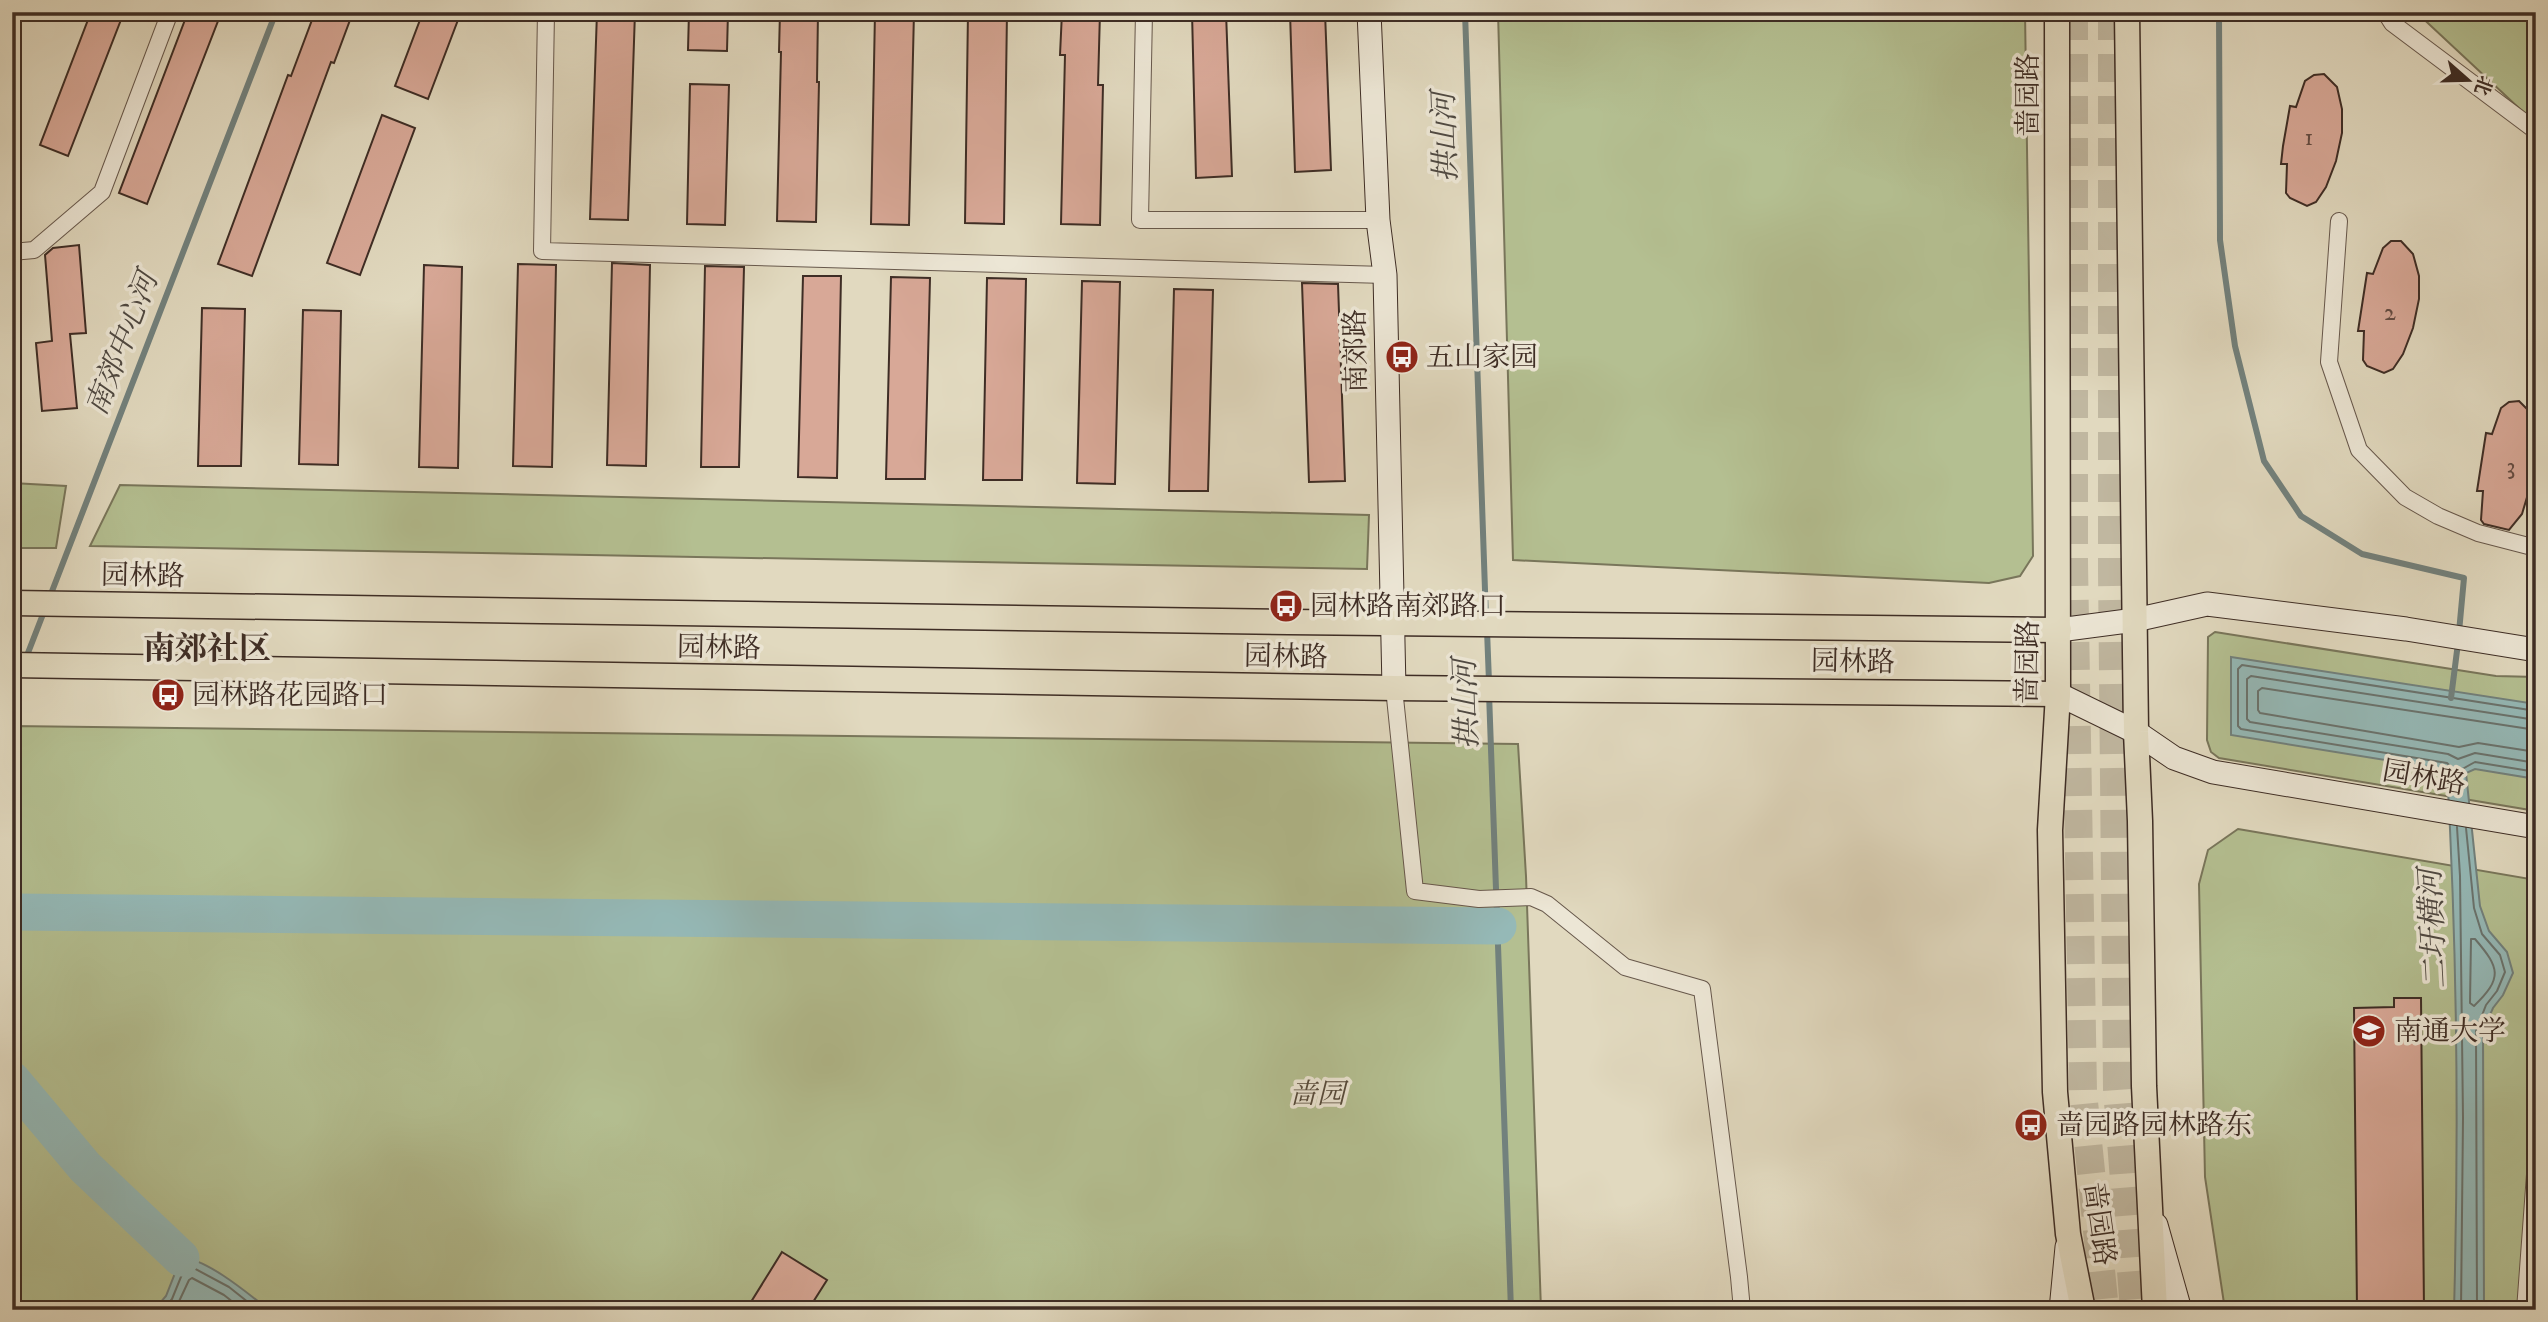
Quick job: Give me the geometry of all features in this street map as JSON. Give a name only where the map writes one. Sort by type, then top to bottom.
[{"type":"main road","name":"南郊路","points":[[1369,12],[1378,220],[1385,275],[1394,688]]},
{"type":"main road","name":"啬园路","points":[[2057,12],[2059,630],[2050,830],[2055,1092],[2068,1234],[2082,1310]]},
{"type":"main road","name":"啬园路","points":[[2127,12],[2136,732],[2144,1086],[2155,1310]]},
{"type":"main road","name":"园林路","points":[[23,603],[2059,630],[2136,620],[2207,604],[2406,629],[2536,650]]},
{"type":"main road","name":"园林路","points":[[13,665],[1394,688],[2058,694],[2136,732],[2174,758],[2213,772],[2536,827]]},
{"type":"main road","points":[[2150,1204],[2180,1310]]},
{"type":"main road","points":[[2061,1310],[2068,1234]]},
{"type":"street","points":[[12,252],[34,250],[102,192],[170,12]]},
{"type":"street","points":[[546,12],[542,251],[1385,275]]},
{"type":"street","points":[[1144,12],[1140,220],[1378,220]]},
{"type":"street","points":[[2385,12],[2392,23],[2536,131]]},
{"type":"street","points":[[2339,222],[2329,362],[2359,450],[2405,497],[2438,516],[2478,533],[2536,548]]},
{"type":"street","points":[[1394,688],[1415,891],[1479,899],[1531,897],[1547,904],[1625,967],[1702,989],[1742,1310]]},
{"type":"street","points":[[2525,1310],[2536,1160]]},
{"type":"green space","points":[[1498,12],[2025,12],[2033,556],[2020,576],[1989,583],[1513,560]]},
{"type":"green space","points":[[2416,12],[2536,12],[2536,124]]},
{"type":"green space","points":[[12,483],[66,486],[56,548],[12,548]]},
{"type":"green space","points":[[120,485],[1369,515],[1367,569],[90,546]]},
{"type":"green space","points":[[2215,632],[2496,676],[2536,677],[2536,811],[2219,758],[2211,752],[2207,740],[2208,637]]},
{"type":"green space","name":"啬园","points":[[12,726],[1518,744],[1526,876],[1541,1310],[12,1310]]},
{"type":"green space","name":"南通大学","points":[[2238,829],[2536,880],[2536,1310],[2225,1310],[2205,1177],[2199,884],[2208,850]]},
{"type":"water","points":[[2231,657],[2536,704],[2536,779],[2475,769],[2466,773],[2480,906],[2489,931],[2507,952],[2513,973],[2483,1031],[2484,1310],[2454,1310],[2456,1040],[2447,770],[2231,735]]},
{"type":"water","points":[[181,1258],[191,1259],[214,1270],[269,1310],[154,1310],[166,1296]]},
{"type":"building","points":[[91,12],[124,12],[68,156],[40,145]]},
{"type":"building","points":[[188,12],[196,12],[218,21],[147,204],[119,193]]},
{"type":"building","points":[[315,12],[353,12],[334,63],[331,62],[252,276],[218,264],[288,75],[291,76]]},
{"type":"building","points":[[423,12],[461,12],[428,99],[395,86]]},
{"type":"building","points":[[597,12],[635,12],[628,220],[590,219]]},
{"type":"building","points":[[689,12],[728,12],[727,51],[688,50]]},
{"type":"building","points":[[780,12],[818,12],[816,222],[777,221]]},
{"type":"building","points":[[875,12],[914,12],[909,225],[871,224]]},
{"type":"building","points":[[968,12],[1007,12],[1004,224],[965,223]]},
{"type":"building","points":[[1062,12],[1100,12],[1098,85],[1103,85],[1100,225],[1061,224],[1065,55],[1060,55]]},
{"type":"building","points":[[1192,12],[1226,12],[1232,176],[1196,178]]},
{"type":"building","points":[[1290,12],[1325,12],[1331,170],[1295,172]]},
{"type":"building","points":[[2324,74],[2337,87],[2342,109],[2342,133],[2336,161],[2326,187],[2316,202],[2307,206],[2290,198],[2286,193],[2287,164],[2281,164],[2283,146],[2290,106],[2296,107],[2305,81],[2314,75]]},
{"type":"building","points":[[690,84],[729,85],[725,225],[687,224]]},
{"type":"building","points":[[382,115],[415,128],[360,275],[327,263]]},
{"type":"building","points":[[2391,241],[2401,241],[2413,254],[2419,276],[2419,299],[2413,328],[2403,354],[2393,369],[2384,373],[2367,366],[2363,360],[2364,331],[2358,331],[2367,273],[2373,274],[2383,248]]},
{"type":"building","points":[[79,245],[86,333],[70,334],[77,408],[42,411],[36,343],[52,341],[45,255],[53,248]]},
{"type":"building","points":[[612,263],[650,265],[646,466],[607,465]]},
{"type":"building","points":[[518,264],[556,265],[552,467],[513,466]]},
{"type":"building","points":[[424,265],[462,267],[458,468],[419,467]]},
{"type":"building","points":[[705,266],[744,267],[739,467],[701,467]]},
{"type":"building","points":[[803,276],[841,276],[837,478],[798,477]]},
{"type":"building","points":[[891,277],[930,278],[925,479],[886,479]]},
{"type":"building","points":[[987,278],[1026,279],[1022,480],[983,480]]},
{"type":"building","points":[[1082,281],[1120,282],[1115,484],[1077,483]]},
{"type":"building","points":[[1302,283],[1338,284],[1345,481],[1309,482]]},
{"type":"building","points":[[1174,289],[1213,290],[1208,491],[1169,491]]},
{"type":"building","points":[[202,308],[245,309],[241,466],[198,466]]},
{"type":"building","points":[[303,310],[341,311],[338,465],[299,464]]},
{"type":"building","points":[[2519,401],[2532,414],[2536,430],[2536,467],[2522,514],[2509,530],[2484,524],[2481,520],[2483,491],[2477,491],[2486,433],[2492,434],[2501,408],[2509,402]]},
{"type":"building","points":[[2394,998],[2421,998],[2424,1310],[2357,1310],[2354,1008],[2394,1007]]},
{"type":"building","points":[[782,1252],[827,1280],[808,1310],[746,1310]]},
{"type":"waterway","name":"南郊中心河","points":[[49,599],[276,12]]},
{"type":"waterway","name":"拱山河","points":[[1465,12],[1486,619]]},
{"type":"waterway","points":[[2219,12],[2220,240],[2235,346],[2264,461],[2301,516],[2362,554],[2464,578],[2459,632]]},
{"type":"waterway","name":"南郊中心河","points":[[26,658],[45,609]]},
{"type":"waterway","name":"拱山河","points":[[1487,630],[1489,682]]},
{"type":"waterway","points":[[2451,698],[2458,643]]},
{"type":"waterway","name":"南郊中心河","points":[[12,692],[20,671]]},
{"type":"waterway","name":"拱山河","points":[[1489,693],[1511,1310]]},
{"type":"waterway","points":[[12,912],[1498,926]]},
{"type":"waterway","points":[[12,1080],[85,1167],[181,1258]]},
{"type":"tunnel","points":[[2074,12],[2074,563],[2083,1092],[2105,1310]]},
{"type":"tunnel","points":[[2112,12],[2112,570],[2117,1089],[2134,1310]]},
{"type":"place","name":"五山家园","points":[[1402,357]]},
{"type":"place","name":"园林路南郊路口","points":[[1286,606]]},
{"type":"place","name":"园林路花园路口","points":[[168,695]]},
{"type":"place","name":"南通大学","points":[[2369,1031]]},
{"type":"place","name":"啬园路园林路东","points":[[2031,1125]]},
{"type":"district","name":"南郊社区","points":[[207,650]]},
{"type":"water label","name":"二圩横河","points":[[2434,929]]}]
